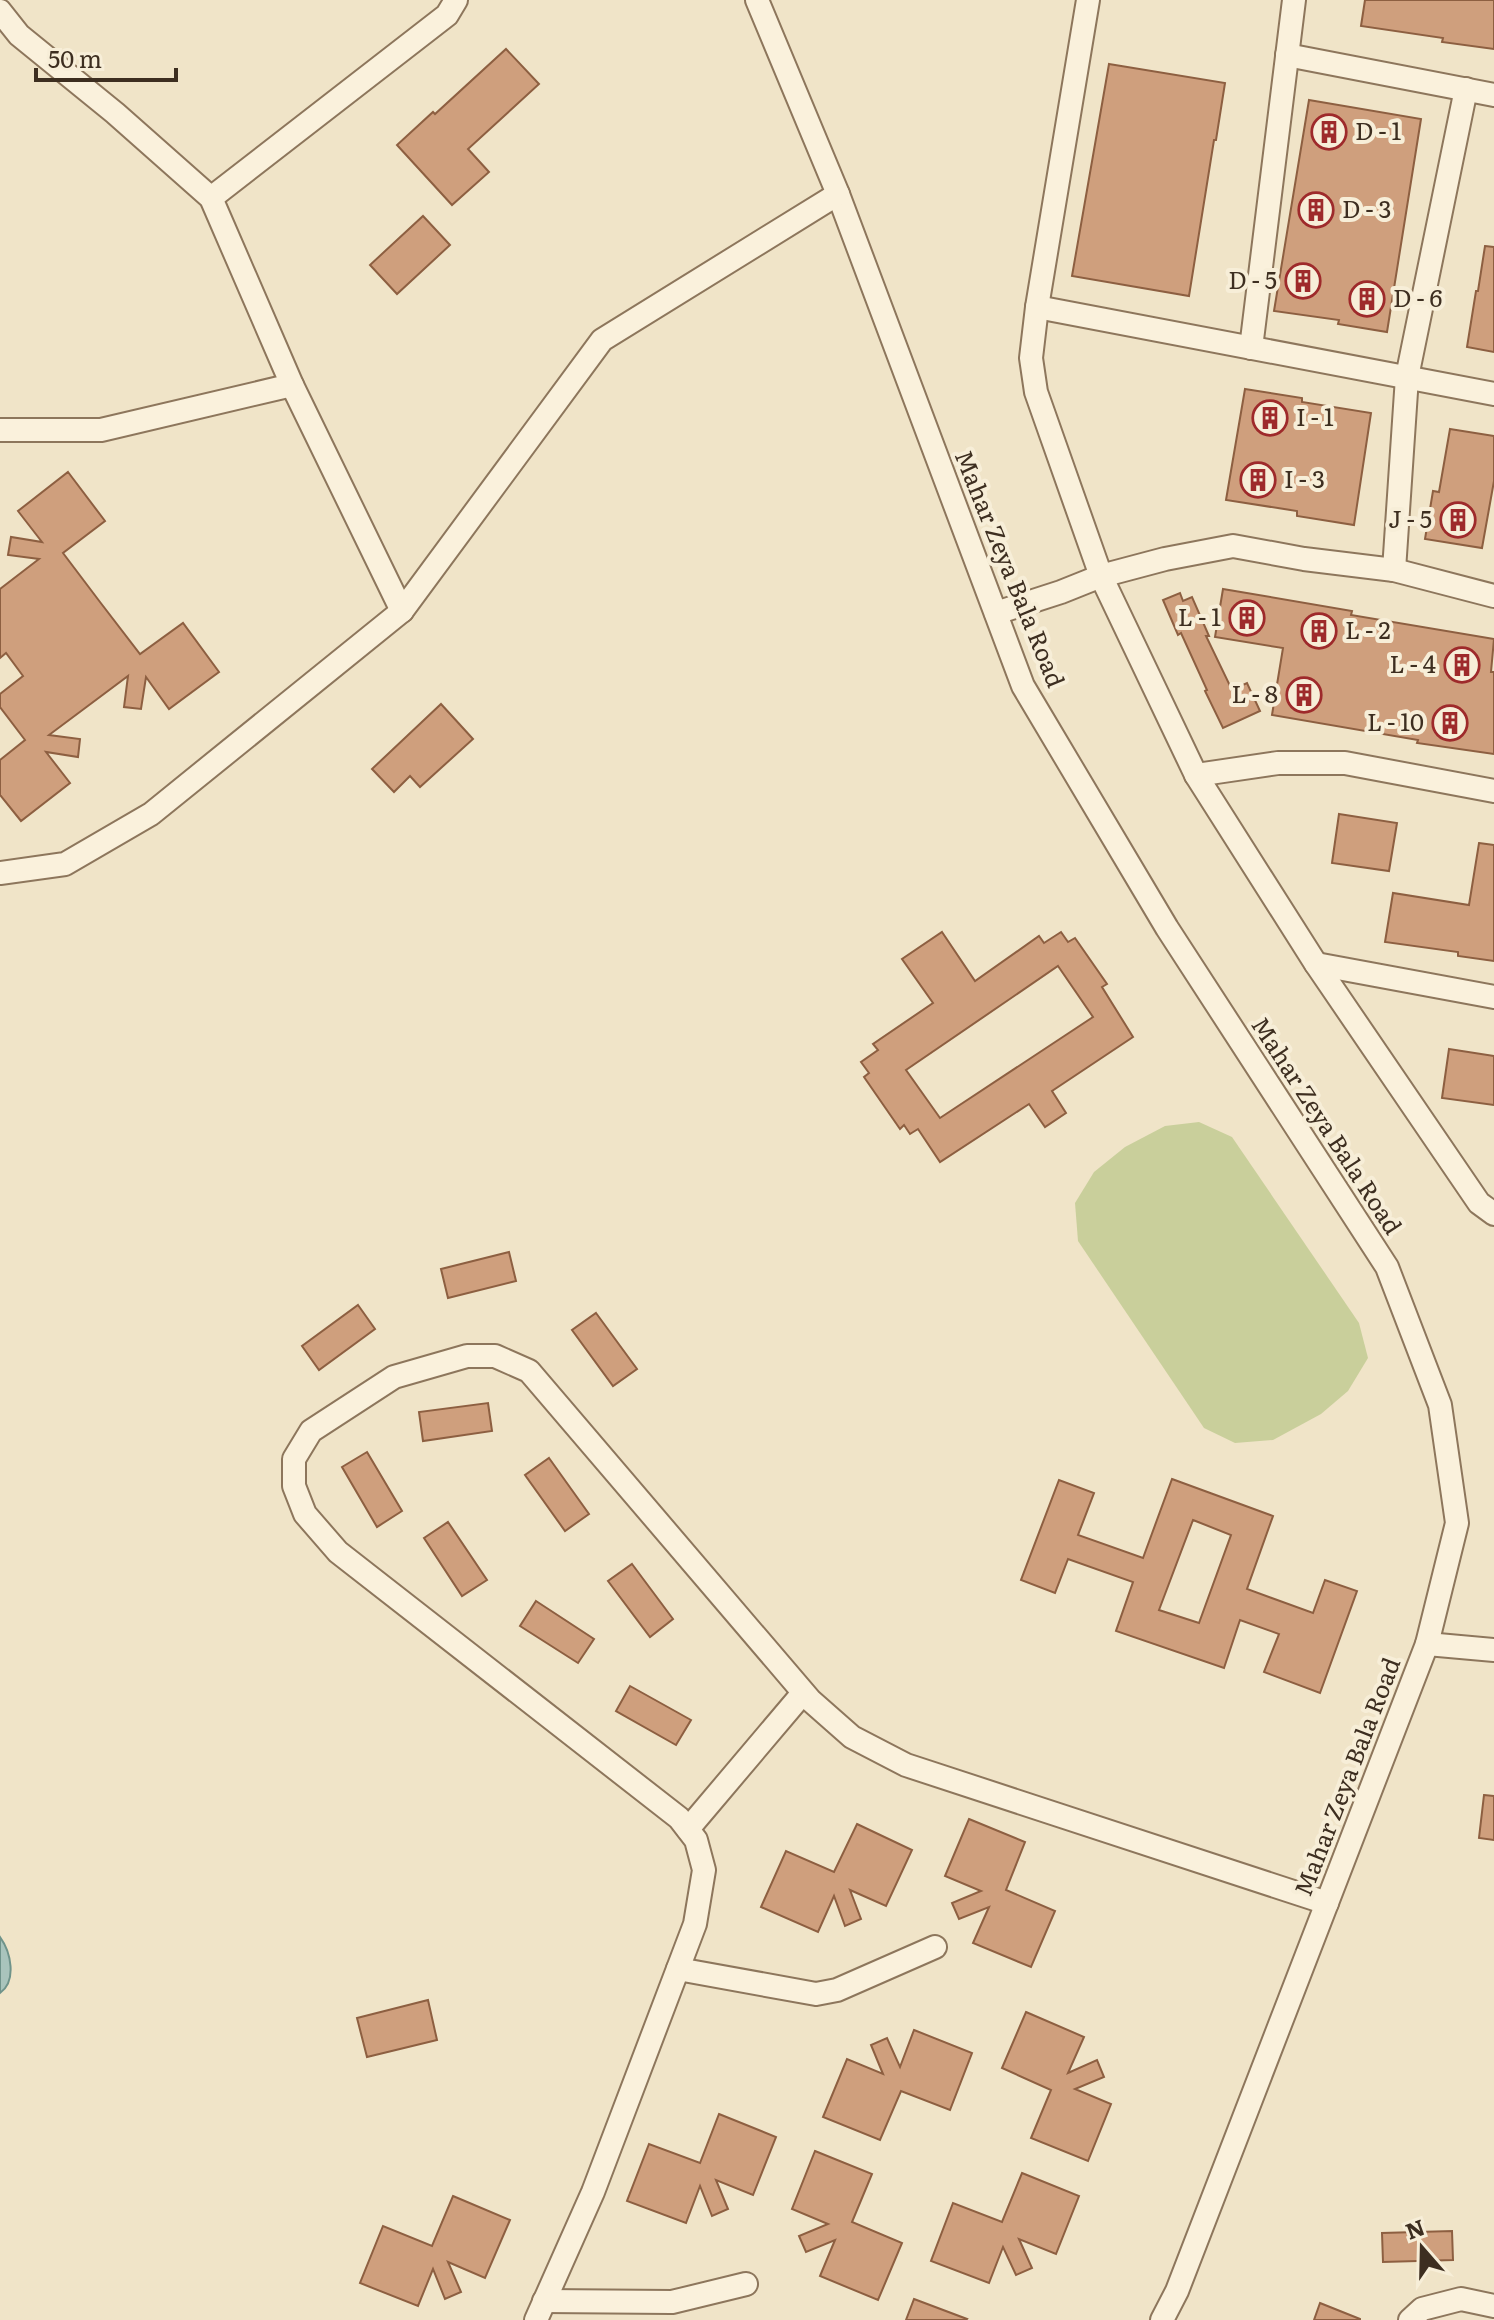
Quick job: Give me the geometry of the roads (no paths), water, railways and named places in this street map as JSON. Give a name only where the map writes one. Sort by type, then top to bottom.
[{"type":"street","points":[[211,198],[447,15],[456,0]]},
{"type":"street","name":"Mahar Zeya Bala Road","points":[[757,0],[838,194],[1023,686],[1167,928],[1387,1267],[1440,1405],[1457,1523],[1427,1644],[1177,2291],[1162,2320]]},
{"type":"street","points":[[1088,0],[1037,307],[1031,358],[1036,392],[1101,576],[1196,775],[1316,964],[1479,1203],[1494,1214]]},
{"type":"street","points":[[1251,348],[1294,0]]},
{"type":"street","points":[[0,11],[19,35],[115,113],[211,198],[292,385],[402,611]]},
{"type":"street","points":[[1287,55],[1494,95]]},
{"type":"street","points":[[1394,570],[1407,377],[1466,89]]},
{"type":"street","points":[[0,873],[65,864],[151,814],[402,611],[602,340],[838,194]]},
{"type":"street","points":[[1037,307],[1494,394]]},
{"type":"street","points":[[0,430],[101,430],[292,385]]},
{"type":"street","points":[[996,613],[1101,576],[1233,546],[1394,570],[1494,596]]},
{"type":"street","points":[[1196,775],[1278,763],[1345,763],[1494,791]]},
{"type":"street","points":[[1316,964],[1494,997]]},
{"type":"street","points":[[746,2284],[672,2302],[540,2311],[593,2192],[695,1924],[704,1870],[696,1840],[679,1818],[338,1552],[305,1514],[294,1486],[294,1459],[311,1431],[394,1377],[467,1356],[495,1356],[529,1371],[803,1693],[852,1737],[906,1765],[1327,1903]]},
{"type":"street","points":[[1427,1644],[1494,1650]]},
{"type":"street","points":[[688,1829],[803,1693]]},
{"type":"street","points":[[678,1969],[816,1994],[837,1990],[935,1947]]},
{"type":"street","points":[[1410,2320],[1422,2309],[1461,2299],[1494,2306]]},
{"type":"water","points":[[0,1937],[7,1950],[10,1974],[0,1993]]},
{"type":"place","name":"D - 1","points":[[1329,132]]},
{"type":"place","name":"D - 3","points":[[1316,210]]},
{"type":"place","name":"D - 5","points":[[1303,281]]},
{"type":"place","name":"D - 6","points":[[1367,299]]},
{"type":"place","name":"I - 1","points":[[1270,418]]},
{"type":"place","name":"I - 3","points":[[1258,480]]},
{"type":"place","name":"J - 5","points":[[1458,520]]},
{"type":"place","name":"L - 1","points":[[1247,618]]},
{"type":"place","name":"L - 2","points":[[1319,631]]},
{"type":"place","name":"L - 4","points":[[1462,665]]},
{"type":"place","name":"L - 8","points":[[1304,695]]},
{"type":"place","name":"L - 10","points":[[1450,723]]}]
